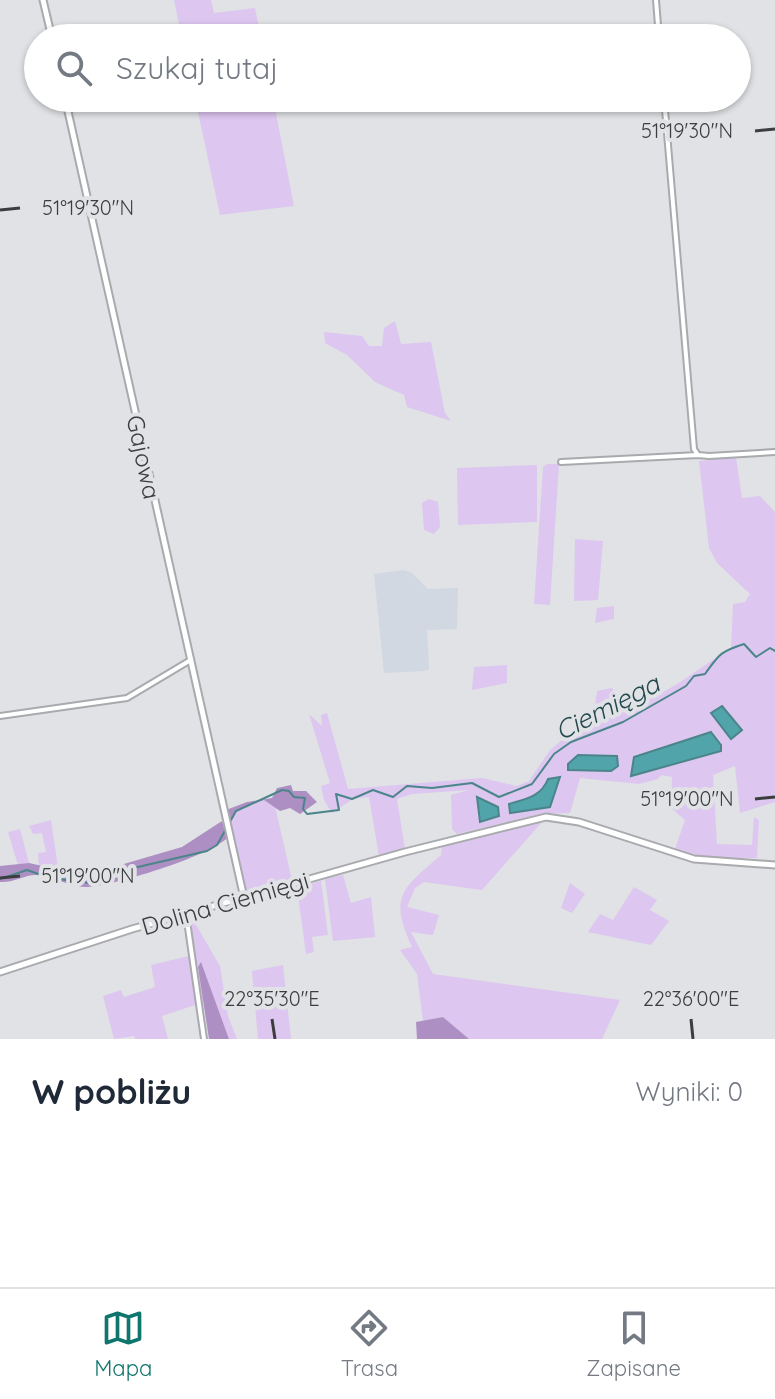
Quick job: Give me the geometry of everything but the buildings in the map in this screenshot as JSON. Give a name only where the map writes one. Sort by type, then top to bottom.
[{"type":"street","points":[[43,0],[49,24]]},
{"type":"street","points":[[656,0],[658,24]]},
{"type":"street","name":"Gajowa","points":[[68,112],[244,898]]},
{"type":"street","points":[[665,112],[693,442],[698,455]]},
{"type":"street","points":[[561,462],[775,452]]},
{"type":"street","points":[[0,716],[127,698],[189,661]]},
{"type":"street","name":"Dolina Ciemięgi","points":[[0,972],[186,914],[534,819],[559,817],[694,859],[775,865]]},
{"type":"street","points":[[186,914],[204,1039]]},
{"type":"shaded area","points":[[174,0],[211,0],[214,13],[255,8],[258,24],[179,24]]},
{"type":"shaded area","points":[[198,112],[276,112],[294,206],[220,215]]},
{"type":"shaded area","points":[[395,321],[401,344],[431,342],[445,413],[451,421],[407,407],[404,395],[375,382],[347,355],[325,343],[324,332],[362,336],[369,346],[382,346],[384,328]]},
{"type":"shaded area","points":[[736,457],[742,498],[760,496],[775,512],[775,802],[740,813],[735,766],[713,775],[717,844],[752,845],[754,817],[759,820],[757,858],[705,858],[675,849],[685,820],[671,808],[672,777],[661,775],[658,779],[639,784],[580,778],[570,813],[540,814],[457,834],[452,829],[451,795],[469,790],[412,794],[397,799],[405,849],[379,856],[369,797],[353,799],[332,813],[324,800],[321,786],[330,783],[309,714],[322,726],[321,715],[327,713],[348,789],[482,778],[517,786],[529,781],[550,750],[562,740],[563,734],[593,722],[597,691],[612,688],[620,702],[650,698],[731,649],[733,604],[745,602],[750,594],[717,563],[709,548],[699,461]],"holes":[[[560,778],[550,807],[510,813],[509,804],[532,797]]]},
{"type":"shaded area","points":[[559,464],[550,605],[534,604],[543,467]]},
{"type":"shaded area","points":[[537,465],[537,522],[458,525],[457,468]]},
{"type":"shaded area","points":[[429,499],[438,502],[440,527],[434,534],[424,530],[422,503]]},
{"type":"shaded area","points":[[575,539],[603,541],[598,600],[574,601]]},
{"type":"shaded area","points":[[404,570],[412,573],[428,589],[458,588],[457,629],[427,630],[429,669],[384,673],[374,574]]},
{"type":"shaded area","points":[[614,606],[614,619],[595,623],[597,608]]},
{"type":"shaded area","points":[[507,665],[507,683],[472,690],[474,667]]},
{"type":"shaded area","points":[[291,785],[293,791],[306,791],[317,802],[300,814],[290,808],[280,811],[264,800],[236,810],[229,822],[226,810],[247,802],[272,798],[277,788]]},
{"type":"shaded area","points":[[264,800],[275,806],[292,880],[247,891],[229,822],[236,811]]},
{"type":"shaded area","points":[[51,820],[58,868],[39,865],[38,853],[46,852],[42,833],[33,834],[29,826]]},
{"type":"shaded area","points":[[222,821],[227,838],[217,845],[137,876],[85,887],[36,875],[0,882],[0,866],[29,863],[69,872],[110,868],[182,847]]},
{"type":"shaded area","points":[[543,821],[482,890],[424,882],[415,888],[407,907],[439,915],[433,935],[411,932],[433,974],[620,1000],[602,1039],[469,1039],[443,1017],[423,1021],[417,974],[400,950],[412,947],[401,916],[403,894],[417,876],[441,855],[442,846]]},
{"type":"shaded area","points":[[20,829],[29,863],[18,865],[8,832]]},
{"type":"shaded area","points":[[343,875],[351,903],[371,897],[375,937],[333,941],[325,879]]},
{"type":"shaded area","points":[[321,881],[328,935],[312,937],[314,952],[306,954],[297,888]]},
{"type":"shaded area","points":[[570,883],[585,894],[572,913],[561,908]]},
{"type":"shaded area","points":[[634,887],[657,900],[650,910],[669,921],[651,945],[588,932],[600,914],[613,920]]},
{"type":"shaded area","points":[[192,918],[220,966],[228,1016],[237,1039],[229,1039],[201,963],[198,967],[204,1002],[162,1016],[168,1039],[135,1039],[134,1036],[114,1039],[103,996],[121,990],[124,997],[155,987],[151,965],[193,955],[184,920]]},
{"type":"shaded area","points":[[201,962],[229,1039],[209,1039],[198,967]]},
{"type":"shaded area","points":[[283,965],[291,1039],[258,1039],[252,971]]},
{"type":"shaded area","points":[[443,1017],[469,1039],[417,1039],[416,1022]]},
{"type":"water","points":[[722,706],[742,730],[731,739],[711,713]]},
{"type":"water","points":[[711,732],[721,745],[721,751],[631,776],[634,757]]},
{"type":"water","points":[[578,755],[617,756],[618,766],[611,771],[568,770],[568,764]]},
{"type":"water","points":[[560,777],[550,807],[510,813],[509,804],[532,796],[541,790],[548,779]]},
{"type":"water","points":[[477,797],[498,807],[499,816],[480,822]]},
{"type":"waterway","name":"Ciemięga","points":[[0,879],[27,870],[50,878],[91,883],[112,873],[207,851],[217,845],[236,811],[282,790],[289,791],[294,797],[305,798],[303,809],[307,814],[339,810],[336,794],[352,799],[373,790],[393,797],[407,786],[432,788],[472,783],[499,797],[532,784],[554,754],[571,742],[623,722],[686,686],[694,676],[705,674],[724,652],[744,644],[756,657],[770,648],[775,651]]}]
